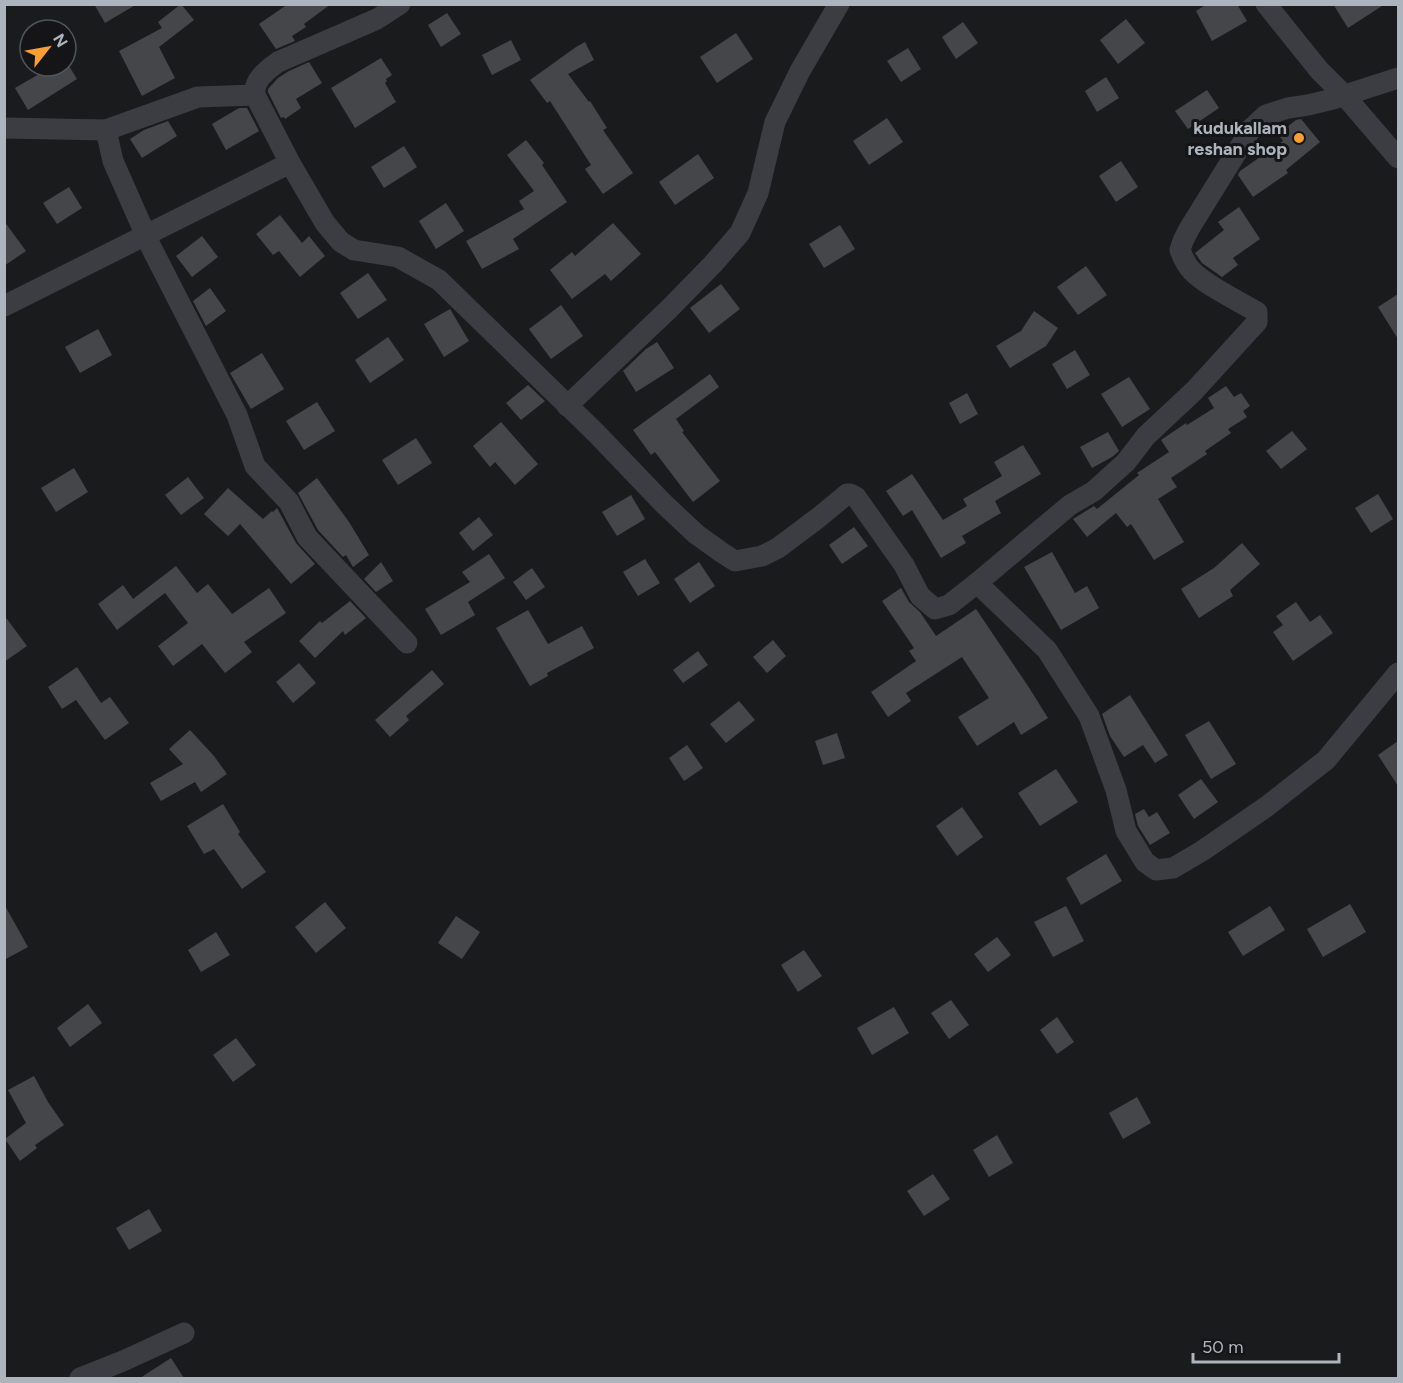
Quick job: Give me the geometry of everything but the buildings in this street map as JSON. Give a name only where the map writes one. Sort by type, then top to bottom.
[{"type":"street","points":[[400,4],[377,19],[278,62],[264,72],[254,88],[255,95],[290,163],[325,223],[341,242],[354,250],[398,257],[439,280],[663,503],[696,534],[735,561],[762,556],[778,548],[850,494],[856,497],[889,543],[920,596],[935,609],[949,605],[1070,505],[1094,491],[1126,462],[1146,436],[1194,390],[1257,322],[1257,312],[1192,271],[1180,250],[1182,241],[1251,129],[1266,115],[1333,99],[1398,78]]},
{"type":"street","points":[[567,406],[669,309],[740,233],[758,193],[775,122],[800,71],[840,4]]},
{"type":"street","points":[[1266,4],[1319,70],[1344,95],[1398,158]]},
{"type":"street","points":[[4,128],[106,130],[198,97],[255,95]]},
{"type":"street","points":[[106,130],[113,161],[146,236],[237,415],[255,466],[289,502],[307,537],[407,643]]},
{"type":"street","points":[[4,306],[290,163]]},
{"type":"street","points":[[978,583],[1047,650],[1089,716],[1116,790],[1126,831],[1145,862],[1156,870],[1173,868],[1202,851],[1266,807],[1326,760],[1398,673]]},
{"type":"street","points":[[80,1378],[184,1333]]},
{"type":"place","name":"kudukallam reshan shop","points":[[1299,138]]}]
